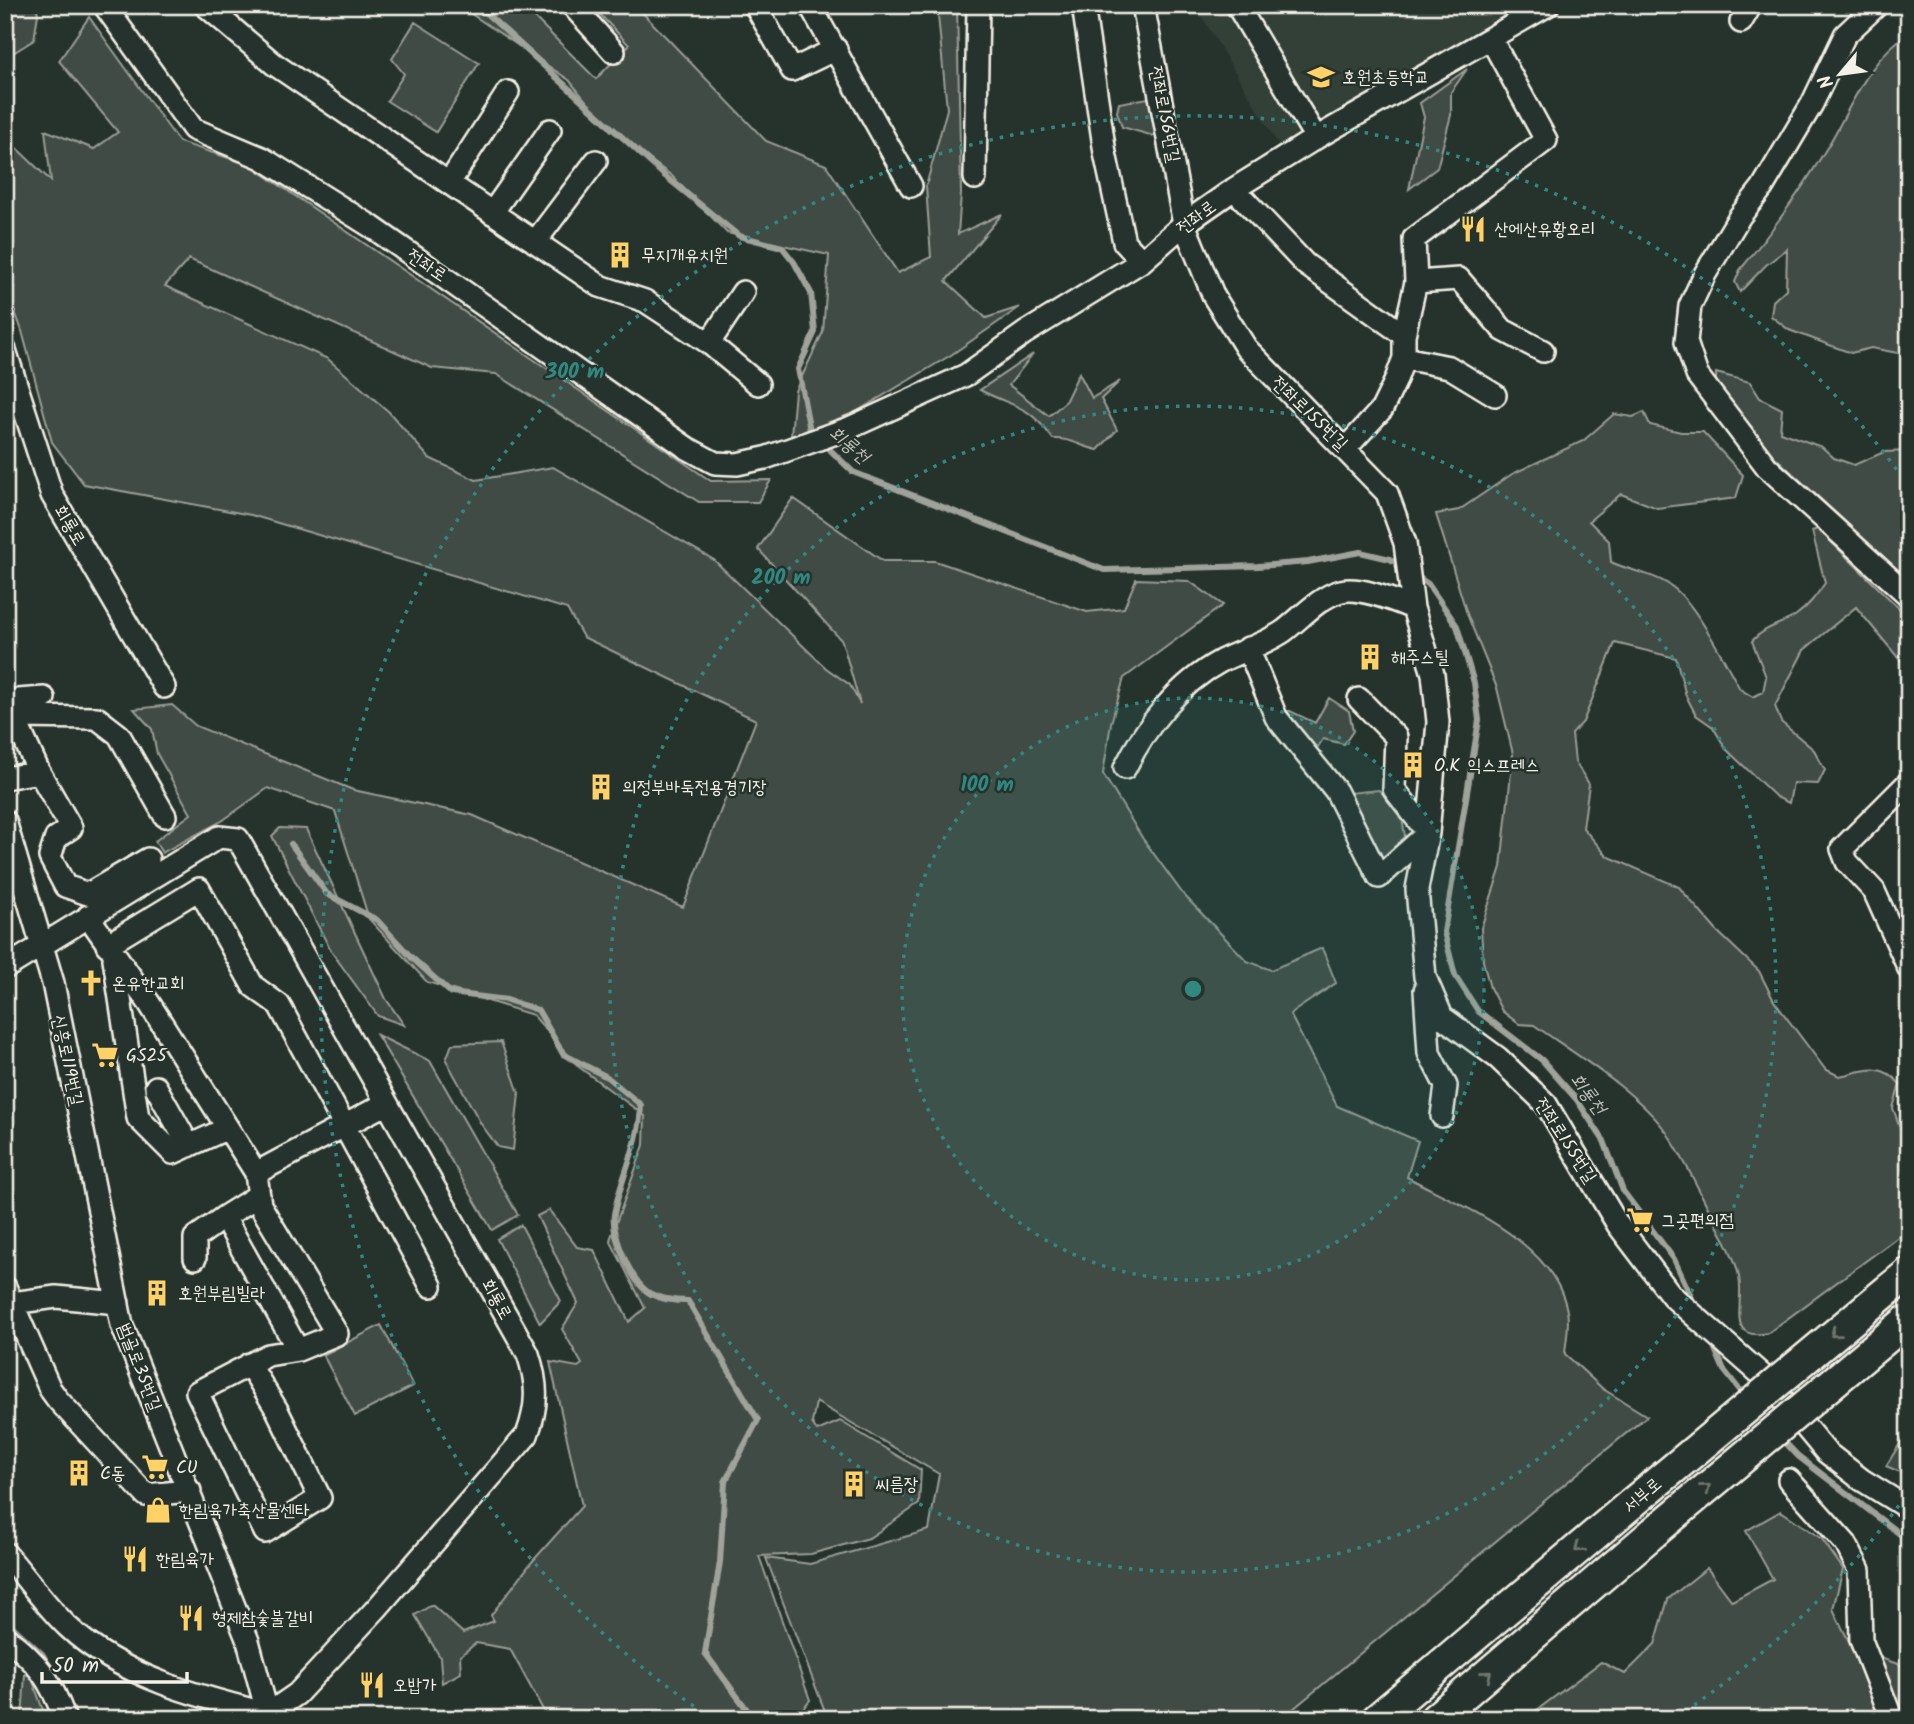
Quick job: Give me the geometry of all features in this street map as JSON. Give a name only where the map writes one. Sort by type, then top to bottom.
[{"type":"highway","name":"서부로","points":[[1377,1719],[1898,1281]]},
{"type":"highway","name":"서부로","points":[[1434,1719],[1909,1319]]},
{"type":"street","name":"전좌로","points":[[104,5],[194,129],[262,158],[372,227],[687,448],[715,463],[737,464],[788,450],[847,429],[966,375],[1025,332],[1142,261],[1184,224],[1234,189],[1316,138],[1548,5]]},
{"type":"street","points":[[205,5],[274,64],[600,286],[645,301],[709,343],[758,384]]},
{"type":"street","points":[[572,5],[614,52]]},
{"type":"street","points":[[755,5],[792,70],[836,48]]},
{"type":"street","points":[[810,5],[911,186]]},
{"type":"street","points":[[975,178],[978,5]]},
{"type":"street","points":[[1083,5],[1105,153],[1124,242],[1142,261]]},
{"type":"street","name":"전좌로156번길","points":[[1143,5],[1184,224]]},
{"type":"street","points":[[1237,5],[1316,138]]},
{"type":"street","points":[[1877,5],[1845,35],[1812,104],[1762,188],[1740,215],[1705,274],[1690,306],[1686,342],[1697,375],[1767,467],[1909,596]]},
{"type":"street","points":[[1346,448],[1382,409],[1404,358],[1404,335],[1416,282],[1414,239],[1546,140],[1490,39]]},
{"type":"street","points":[[449,183],[508,92]]},
{"type":"street","points":[[492,213],[550,130]]},
{"type":"street","points":[[535,242],[596,162]]},
{"type":"street","points":[[1234,189],[1305,264],[1404,335]]},
{"type":"street","name":"전좌로155번길","points":[[1184,224],[1214,297],[1246,348],[1387,493],[1405,543],[1413,608],[1433,674],[1438,722],[1428,833],[1416,890],[1425,977],[1442,1017],[1498,1058],[1546,1104],[1618,1225],[1681,1305],[1765,1377],[1826,1452],[1861,1480],[1909,1509]]},
{"type":"street","points":[[1416,282],[1459,279],[1503,330],[1544,351]]},
{"type":"street","points":[[709,343],[743,292]]},
{"type":"street","name":"회룡로","points":[[5,351],[52,495],[164,687]]},
{"type":"street","points":[[1404,358],[1448,367],[1495,395]]},
{"type":"street","points":[[1125,768],[1158,713],[1217,663],[1282,633],[1320,602],[1342,590],[1381,596],[1413,608]]},
{"type":"street","points":[[1248,648],[1276,717],[1336,791],[1379,877],[1428,833],[1394,789],[1396,737],[1359,699]]},
{"type":"street","points":[[5,701],[44,698]]},
{"type":"street","points":[[148,859],[88,894],[65,886],[50,857],[56,838],[71,828],[39,772],[14,718],[97,718],[119,735],[165,816]]},
{"type":"street","points":[[5,778],[39,772]]},
{"type":"street","points":[[1909,782],[1842,849],[1847,862],[1874,891],[1909,969]]},
{"type":"street","name":"신흥로119번길","points":[[5,821],[42,944],[118,1303]]},
{"type":"street","name":"회룡로","points":[[88,916],[219,837],[238,839],[528,1354],[536,1377],[536,1410],[527,1435],[377,1608],[297,1694],[269,1716]]},
{"type":"street","points":[[110,949],[199,890],[253,986],[279,1005],[431,1286]]},
{"type":"street","points":[[5,968],[88,916],[149,1003],[256,1173],[260,1205],[337,1334],[298,1350],[268,1355],[249,1364],[197,1392],[265,1532],[320,1498],[276,1410],[249,1364]]},
{"type":"street","points":[[110,949],[138,1118],[173,1153],[228,1128]]},
{"type":"street","points":[[1425,977],[1429,1053],[1446,1086],[1442,1116]]},
{"type":"street","points":[[156,1087],[189,1146]]},
{"type":"street","points":[[256,1173],[385,1104]]},
{"type":"street","points":[[195,1258],[195,1238],[259,1195]]},
{"type":"street","points":[[223,1217],[298,1350]]},
{"type":"street","name":"범골로35번길","points":[[190,1491],[146,1496],[50,1389],[7,1298],[56,1297],[118,1303],[122,1325],[190,1491],[248,1641],[269,1716]]},
{"type":"street","points":[[1789,1479],[1846,1544],[1859,1570],[1861,1640],[1892,1719]]},
{"type":"street","points":[[5,1553],[69,1628],[118,1662],[181,1690],[269,1716]]},
{"type":"street","points":[[5,1637],[35,1660],[52,1684],[65,1719]]},
{"type":"street","points":[[52,1684],[52,1719]]},
{"type":"shaded area","points":[[5,5],[36,5],[38,14],[34,40],[5,58]]},
{"type":"shaded area","points":[[458,5],[522,5],[596,79],[629,45],[591,5],[635,5],[766,141],[826,165],[898,273],[931,257],[926,186],[947,109],[937,5],[957,5],[961,194],[958,234],[1002,214],[946,281],[986,318],[1020,307],[951,355],[854,413],[791,436],[795,391],[823,332],[829,255],[727,233],[672,176],[610,130],[569,80]]},
{"type":"shaded area","name":"호원초등학교","points":[[1195,5],[1530,5],[1281,149]]},
{"type":"shaded area","points":[[89,17],[179,142],[250,165],[711,481],[771,480],[758,502],[699,502],[496,374],[432,368],[189,259],[165,286],[328,359],[389,412],[429,458],[476,480],[553,467],[714,560],[826,668],[850,685],[860,704],[842,641],[758,549],[793,498],[883,561],[935,561],[1087,612],[1124,608],[1136,579],[1189,581],[1223,605],[1124,678],[1111,723],[1103,774],[1143,839],[1183,894],[1247,961],[1271,970],[1322,948],[1336,983],[1290,1014],[1337,1106],[1418,1141],[1407,1177],[1503,1229],[1544,1265],[1559,1286],[1567,1311],[1565,1354],[1603,1389],[1647,1416],[1281,1719],[828,1719],[766,1558],[810,1564],[929,1530],[939,1474],[816,1402],[812,1423],[817,1431],[840,1421],[921,1470],[919,1504],[869,1538],[811,1554],[759,1556],[810,1700],[794,1719],[548,1719],[510,1649],[476,1643],[460,1656],[461,1673],[442,1683],[440,1657],[415,1615],[432,1605],[463,1633],[494,1621],[491,1615],[531,1563],[582,1506],[550,1362],[578,1367],[582,1364],[562,1329],[578,1303],[537,1216],[549,1210],[577,1247],[594,1250],[629,1322],[645,1308],[610,1240],[644,1145],[645,1116],[579,1067],[533,1015],[427,982],[369,919],[335,811],[268,788],[222,821],[162,853],[155,841],[191,814],[157,754],[152,729],[134,709],[172,705],[196,726],[353,790],[472,815],[683,907],[756,720],[583,637],[567,609],[251,515],[84,484],[52,442],[22,331],[5,283],[5,137],[51,181],[45,130],[94,149],[118,132],[59,61]]},
{"type":"shaded area","points":[[415,22],[479,63],[436,132],[387,101],[404,74],[392,59]]},
{"type":"shaded area","points":[[1909,33],[1909,355],[1871,348],[1851,353],[1789,330],[1771,316],[1773,301],[1786,289],[1787,249],[1766,265],[1740,292],[1735,282],[1740,270],[1808,178],[1872,70],[1882,56]]},
{"type":"shaded area","points":[[1467,69],[1451,92],[1451,115],[1437,168],[1409,189],[1424,117],[1420,103]]},
{"type":"shaded area","points":[[1148,98],[1155,111],[1157,137],[1122,127],[1117,112],[1119,103]]},
{"type":"shaded area","points":[[1033,354],[1009,385],[1049,416],[1065,402],[1079,373],[1092,398],[1120,381],[1101,399],[1117,430],[1098,450],[1053,439],[1036,419],[1021,408],[980,390]]},
{"type":"shaded area","points":[[1716,373],[1750,382],[1760,398],[1782,409],[1780,432],[1822,447],[1834,458],[1854,465],[1884,452],[1909,451],[1909,580],[1754,438],[1716,384]]},
{"type":"shaded area","points":[[1644,412],[1650,425],[1681,432],[1703,432],[1743,475],[1736,498],[1657,508],[1621,494],[1589,521],[1609,541],[1611,562],[1660,580],[1684,598],[1710,636],[1740,689],[1753,697],[1763,692],[1766,677],[1752,641],[1767,629],[1800,613],[1825,583],[1812,531],[1818,529],[1909,618],[1909,671],[1856,607],[1804,650],[1775,706],[1781,722],[1814,750],[1825,770],[1818,784],[1793,783],[1789,803],[1776,797],[1726,749],[1713,727],[1696,715],[1686,696],[1676,658],[1615,643],[1583,722],[1572,734],[1575,762],[1589,784],[1583,828],[1607,856],[1679,887],[1716,930],[1759,971],[1774,1001],[1825,1069],[1839,1076],[1864,1070],[1879,1070],[1886,1072],[1900,1084],[1893,1108],[1909,1153],[1909,1229],[1768,1333],[1748,1333],[1743,1329],[1739,1315],[1740,1282],[1734,1259],[1691,1173],[1667,1133],[1640,1103],[1605,1074],[1534,1025],[1519,1024],[1502,1011],[1490,988],[1483,961],[1481,928],[1501,867],[1513,754],[1497,688],[1467,614],[1436,514],[1459,510],[1512,474],[1583,441],[1614,414],[1633,417]]},
{"type":"shaded area","points":[[1329,698],[1349,711],[1353,731],[1344,744],[1323,739],[1312,756],[1274,711],[1290,711],[1315,723]]},
{"type":"shaded area","points":[[1379,790],[1401,813],[1407,847],[1380,869],[1338,794]]},
{"type":"shaded area","points":[[280,828],[306,829],[386,999],[404,1025],[378,1016],[331,951],[272,836]]},
{"type":"shaded area","points":[[377,1035],[430,1061],[518,1215],[492,1230]]},
{"type":"shaded area","points":[[501,1042],[519,1093],[513,1150],[498,1147],[481,1124],[446,1060],[452,1044]]},
{"type":"shaded area","points":[[521,1225],[561,1301],[540,1323],[497,1239]]},
{"type":"shaded area","points":[[381,1325],[413,1386],[355,1416],[323,1355]]},
{"type":"shaded area","points":[[1909,1429],[1909,1476],[1886,1466]]},
{"type":"shaded area","points":[[1781,1511],[1822,1539],[1843,1569],[1833,1609],[1852,1648],[1909,1668],[1909,1707],[1905,1711],[1905,1719],[1525,1719],[1601,1662],[1625,1674],[1655,1644],[1668,1599],[1707,1568],[1732,1601],[1773,1579],[1746,1531]]},
{"type":"shaded area","points":[[5,1617],[44,1653],[51,1665],[48,1667],[5,1628]]},
{"type":"shaded area","points":[[25,1674],[31,1676],[44,1713],[42,1719],[22,1719]]},
{"type":"waterway","name":"회룡천","points":[[477,5],[665,176],[739,236],[782,247],[794,262],[811,293],[815,332],[798,369],[810,431],[814,435]]},
{"type":"waterway","name":"회룡천","points":[[822,442],[853,472],[1104,570],[1258,566],[1308,562],[1360,552],[1390,559],[1403,567]]},
{"type":"waterway","name":"회룡천","points":[[1415,575],[1428,584],[1457,626],[1474,683],[1479,720],[1444,932],[1455,975],[1478,1011],[1542,1060],[1577,1100],[1604,1141],[1623,1191],[1674,1259],[1696,1307]]},
{"type":"waterway","points":[[291,844],[327,894],[377,920],[411,957],[451,993],[507,1000],[538,1010],[563,1054],[607,1077],[641,1105],[634,1147],[614,1214],[619,1246],[630,1270],[644,1289],[660,1298],[688,1301],[758,1420],[725,1482],[720,1562],[705,1653],[754,1719]]},
{"type":"waterway","name":"회룡천","points":[[1712,1342],[1724,1370],[1746,1398]]},
{"type":"waterway","name":"회룡천","points":[[1781,1438],[1798,1456],[1909,1541]]},
{"type":"place","name":"호원초등학교","points":[[1321,77]]},
{"type":"place","name":"산에산유황오리","points":[[1473,229]]},
{"type":"place","name":"무지개유치원","points":[[620,255]]},
{"type":"place","name":"해주스틸","points":[[1370,657]]},
{"type":"place","name":"O.K 익스프레스","points":[[1413,765]]},
{"type":"place","name":"의정부바둑전용경기장","points":[[601,787]]},
{"type":"place","name":"온유한교회","points":[[91,983]]},
{"type":"place","name":"GS25","points":[[105,1055]]},
{"type":"place","name":"그곳편의점","points":[[1640,1220]]},
{"type":"place","name":"호원부림빌라","points":[[157,1293]]},
{"type":"place","name":"CU","points":[[155,1467]]},
{"type":"place","name":"C동","points":[[79,1473]]},
{"type":"place","name":"씨름장","points":[[854,1484]]},
{"type":"place","name":"한림육가축산물센타","points":[[158,1510]]},
{"type":"place","name":"한림육가","points":[[135,1559]]},
{"type":"place","name":"형제참숯불갈비","points":[[191,1618]]},
{"type":"place","name":"오밥가","points":[[372,1685]]}]
